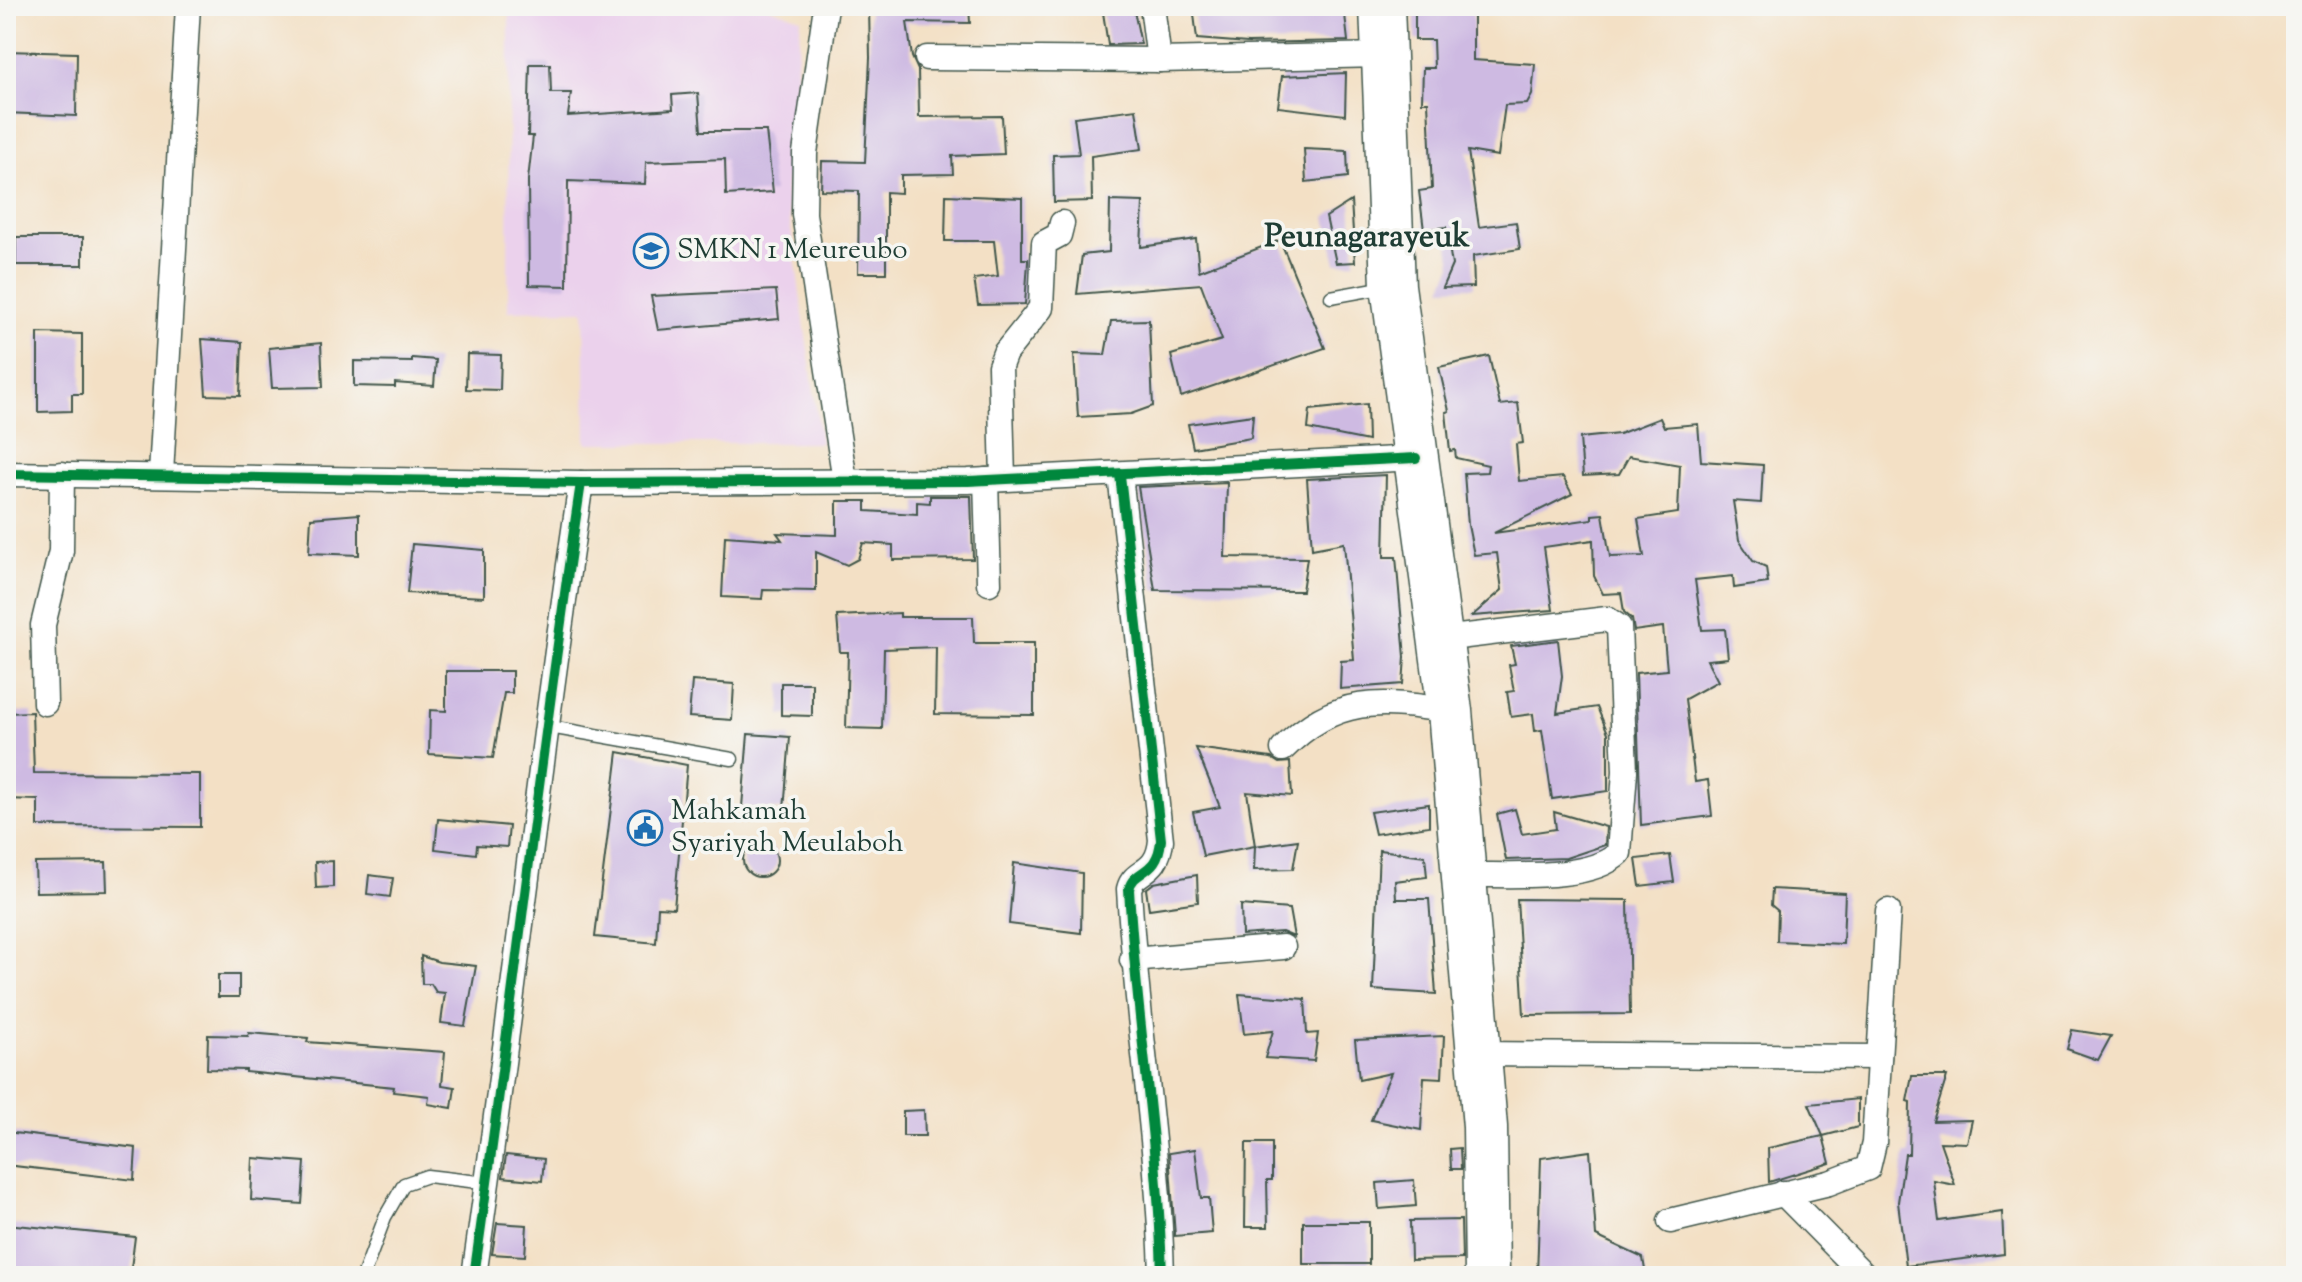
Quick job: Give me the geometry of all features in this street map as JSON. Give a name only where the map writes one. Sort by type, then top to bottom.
[{"type":"highway","points":[[1382,6],[1393,286],[1450,711],[1485,1127],[1487,1276]]},
{"type":"street","points":[[161,469],[188,6]]},
{"type":"street","points":[[826,6],[805,153],[804,214],[845,478]]},
{"type":"street","points":[[1152,6],[1159,60]]},
{"type":"street","points":[[927,58],[1159,60],[1382,55]]},
{"type":"street","points":[[989,583],[998,470],[1002,360],[1041,308],[1044,243],[1060,234],[1062,223]]},
{"type":"street","points":[[6,474],[161,469],[581,483],[845,478],[998,470],[1120,475],[1416,458]]},
{"type":"street","points":[[45,703],[43,625],[61,551],[62,474]]},
{"type":"street","points":[[1120,475],[1161,840],[1155,863],[1129,885],[1132,960],[1149,1093],[1162,1276]]},
{"type":"street","points":[[474,1276],[510,1033],[544,726],[581,483]]},
{"type":"street","points":[[1442,639],[1607,619],[1619,627],[1625,771],[1619,853],[1606,865],[1576,871],[1464,875]]},
{"type":"street","points":[[1283,749],[1310,724],[1348,707],[1395,702],[1450,711]]},
{"type":"street","points":[[1670,1221],[1840,1180],[1868,1168],[1874,1143],[1888,911]]},
{"type":"street","points":[[1132,960],[1283,947]]},
{"type":"street","points":[[1479,1054],[1879,1057]]},
{"type":"street","points":[[1783,1193],[1865,1276]]},
{"type":"lane","points":[[1331,297],[1393,286]]},
{"type":"lane","points":[[544,726],[732,759]]},
{"type":"lane","points":[[363,1276],[385,1217],[404,1184],[427,1176],[487,1183]]},
{"type":"shaded area","name":"SMKN 1 Meureubo","points":[[509,6],[763,6],[801,18],[786,193],[821,443],[586,443],[584,310],[508,311]]},
{"type":"building","points":[[869,6],[969,6],[970,23],[907,22],[912,57],[918,70],[919,117],[1002,116],[1004,154],[952,156],[953,174],[901,175],[901,193],[886,192],[886,273],[858,273],[859,191],[821,190],[822,161],[865,162]]},
{"type":"building","points":[[1102,6],[1133,6],[1141,44],[1108,45]]},
{"type":"building","points":[[1193,6],[1344,6],[1348,41],[1248,43],[1197,39]]},
{"type":"building","points":[[1415,6],[1473,6],[1473,60],[1535,64],[1532,95],[1527,104],[1505,105],[1498,156],[1468,151],[1479,227],[1516,222],[1520,249],[1473,256],[1474,287],[1442,288],[1452,265],[1446,227],[1424,230],[1419,191],[1432,189],[1428,102],[1422,102],[1423,68],[1434,68],[1433,40],[1415,40]]},
{"type":"building","points":[[6,51],[77,53],[76,116],[6,113]]},
{"type":"building","points":[[530,64],[550,64],[551,93],[571,93],[568,116],[673,109],[672,95],[698,93],[701,131],[766,131],[773,192],[726,195],[725,159],[646,162],[645,184],[568,181],[567,286],[529,285],[528,180],[533,136],[528,136]]},
{"type":"building","points":[[1346,73],[1345,115],[1278,107],[1282,76]]},
{"type":"building","points":[[1136,109],[1142,149],[1091,156],[1092,201],[1054,202],[1053,155],[1079,154],[1074,117]]},
{"type":"building","points":[[1304,149],[1347,151],[1348,177],[1306,182]]},
{"type":"building","points":[[946,195],[1022,198],[1022,259],[1028,259],[1025,304],[978,305],[974,279],[998,276],[994,241],[945,241]]},
{"type":"building","points":[[1110,201],[1143,202],[1141,247],[1196,239],[1199,271],[1280,240],[1325,348],[1181,397],[1171,355],[1222,340],[1201,284],[1077,294],[1082,255],[1109,252]]},
{"type":"building","points":[[1351,201],[1355,262],[1336,263],[1326,217]]},
{"type":"building","points":[[16,237],[83,237],[83,265],[16,265]]},
{"type":"building","points":[[776,290],[779,319],[658,330],[651,296]]},
{"type":"building","points":[[1149,320],[1153,406],[1131,414],[1078,417],[1074,354],[1105,355],[1111,321]]},
{"type":"building","points":[[38,333],[82,334],[82,394],[72,394],[72,411],[38,412]]},
{"type":"building","points":[[202,339],[242,342],[240,396],[206,395]]},
{"type":"building","points":[[321,343],[323,387],[272,388],[269,348]]},
{"type":"building","points":[[467,354],[501,355],[500,390],[466,389]]},
{"type":"building","points":[[1489,356],[1500,405],[1518,403],[1523,443],[1516,444],[1519,481],[1563,477],[1572,494],[1494,533],[1592,519],[1592,515],[1603,514],[1610,557],[1644,556],[1638,519],[1678,513],[1680,465],[1629,456],[1619,474],[1583,476],[1580,438],[1619,434],[1660,418],[1664,427],[1698,424],[1701,461],[1763,465],[1761,503],[1733,501],[1739,540],[1753,561],[1766,567],[1768,583],[1734,588],[1733,576],[1695,580],[1702,630],[1725,629],[1728,658],[1707,660],[1718,681],[1685,699],[1695,782],[1708,780],[1712,816],[1641,825],[1636,673],[1667,670],[1663,627],[1634,631],[1632,619],[1624,612],[1621,593],[1603,594],[1594,576],[1593,540],[1544,547],[1553,610],[1472,616],[1502,590],[1497,553],[1474,555],[1468,525],[1464,473],[1487,472],[1488,465],[1456,458],[1455,450],[1450,451],[1446,412],[1449,411],[1439,367]]},
{"type":"building","points":[[412,358],[436,360],[434,386],[395,383],[395,387],[354,386],[354,361],[412,362]]},
{"type":"building","points":[[1367,404],[1368,441],[1308,429],[1310,410]]},
{"type":"building","points":[[1253,415],[1251,438],[1193,448],[1188,424]]},
{"type":"building","points":[[1386,475],[1384,557],[1396,557],[1405,657],[1403,684],[1340,689],[1341,661],[1354,660],[1344,543],[1312,549],[1307,479]]},
{"type":"building","points":[[1227,483],[1225,557],[1307,558],[1302,591],[1155,590],[1138,487]]},
{"type":"building","points":[[930,496],[971,496],[973,559],[893,560],[893,545],[863,543],[858,559],[847,565],[816,552],[816,591],[763,590],[762,599],[722,597],[725,536],[782,540],[777,533],[837,535],[837,501],[866,501],[866,511],[917,514],[917,502],[930,503]]},
{"type":"building","points":[[359,514],[359,555],[309,553],[311,518]]},
{"type":"building","points":[[412,544],[484,550],[484,597],[407,593]]},
{"type":"building","points":[[900,613],[900,617],[973,617],[974,643],[1034,643],[1034,715],[935,714],[936,647],[884,649],[882,729],[846,728],[848,652],[840,652],[837,616]]},
{"type":"building","points":[[1558,640],[1562,676],[1557,713],[1597,707],[1608,733],[1608,791],[1552,799],[1542,730],[1535,731],[1533,714],[1511,717],[1507,692],[1514,691],[1509,665],[1515,664],[1511,646]]},
{"type":"building","points":[[446,671],[512,671],[512,693],[504,693],[493,758],[429,754],[430,710],[446,711]]},
{"type":"building","points":[[692,681],[734,684],[732,720],[689,717]]},
{"type":"building","points":[[781,683],[812,683],[812,716],[781,715]]},
{"type":"building","points":[[32,712],[34,773],[200,774],[200,827],[38,826],[38,800],[6,799],[6,713]]},
{"type":"building","points":[[748,734],[790,737],[784,810],[742,807]]},
{"type":"building","points":[[1196,748],[1271,758],[1279,763],[1290,762],[1292,796],[1247,792],[1255,846],[1203,856],[1193,812],[1220,807]]},
{"type":"building","points":[[618,752],[687,765],[674,908],[658,907],[656,943],[595,937]]},
{"type":"building","points":[[1429,804],[1429,826],[1375,834],[1370,812]]},
{"type":"building","points":[[1515,809],[1522,834],[1556,829],[1554,812],[1606,827],[1605,845],[1566,858],[1506,860],[1497,814]]},
{"type":"building","points":[[438,819],[509,826],[507,847],[477,845],[476,854],[435,849]]},
{"type":"building","points":[[1298,840],[1293,869],[1254,870],[1255,846]]},
{"type":"building","points":[[760,843],[772,848],[777,860],[772,872],[760,877],[748,872],[743,860],[748,848]]},
{"type":"building","points":[[1379,850],[1425,856],[1427,877],[1395,881],[1396,899],[1429,899],[1436,994],[1373,990]]},
{"type":"building","points":[[1670,855],[1674,882],[1640,886],[1636,859]]},
{"type":"building","points":[[333,861],[333,887],[316,888],[315,862]]},
{"type":"building","points":[[106,862],[107,891],[36,892],[35,863]]},
{"type":"building","points":[[1014,863],[1082,873],[1081,933],[1009,924]]},
{"type":"building","points":[[369,875],[393,878],[390,897],[367,894]]},
{"type":"building","points":[[1197,875],[1198,902],[1149,909],[1146,889],[1154,883]]},
{"type":"building","points":[[1772,889],[1845,893],[1843,944],[1777,941],[1778,911],[1771,905]]},
{"type":"building","points":[[1517,899],[1628,900],[1630,1014],[1524,1015]]},
{"type":"building","points":[[1241,905],[1289,909],[1294,937],[1282,932],[1242,935]]},
{"type":"building","points":[[421,956],[439,962],[476,966],[465,1026],[441,1023],[445,993],[436,992],[431,984],[422,984]]},
{"type":"building","points":[[218,975],[239,975],[239,997],[218,997]]},
{"type":"building","points":[[1239,994],[1305,999],[1307,1034],[1318,1033],[1314,1061],[1265,1058],[1273,1031],[1244,1034]]},
{"type":"building","points":[[2072,1030],[2111,1036],[2098,1060],[2067,1049]]},
{"type":"building","points":[[249,1033],[308,1038],[307,1042],[445,1052],[442,1085],[455,1087],[452,1108],[428,1104],[429,1096],[393,1092],[394,1087],[246,1070],[207,1069],[208,1035],[248,1036]]},
{"type":"building","points":[[1444,1036],[1442,1078],[1424,1077],[1421,1130],[1371,1120],[1391,1073],[1359,1080],[1355,1040]]},
{"type":"building","points":[[1912,1076],[1947,1076],[1933,1121],[1972,1120],[1967,1143],[1940,1142],[1955,1185],[1934,1181],[1939,1221],[2002,1212],[2004,1254],[1906,1266],[1898,1202],[1905,1154],[1909,1154],[1910,1102],[1907,1101]]},
{"type":"building","points":[[1858,1099],[1858,1127],[1823,1136],[1809,1104]]},
{"type":"building","points":[[924,1110],[925,1136],[903,1136],[903,1111]]},
{"type":"building","points":[[6,1132],[136,1148],[134,1180],[6,1165]]},
{"type":"building","points":[[1823,1136],[1830,1163],[1769,1182],[1768,1148]]},
{"type":"building","points":[[1246,1143],[1272,1143],[1272,1180],[1267,1180],[1268,1227],[1245,1227]]},
{"type":"building","points":[[1460,1148],[1461,1169],[1451,1169],[1450,1149]]},
{"type":"building","points":[[1195,1149],[1201,1198],[1209,1198],[1212,1233],[1175,1236],[1169,1153]]},
{"type":"building","points":[[1590,1151],[1596,1236],[1643,1258],[1646,1276],[1537,1276],[1541,1158]]},
{"type":"building","points":[[506,1155],[544,1159],[542,1181],[503,1177]]},
{"type":"building","points":[[253,1158],[305,1162],[302,1204],[251,1200]]},
{"type":"building","points":[[1414,1180],[1416,1206],[1379,1209],[1377,1183]]},
{"type":"building","points":[[1461,1220],[1462,1259],[1411,1260],[1410,1221]]},
{"type":"building","points":[[1303,1222],[1369,1222],[1369,1264],[1303,1264]]},
{"type":"building","points":[[497,1223],[527,1225],[525,1256],[492,1254]]},
{"type":"building","points":[[6,1224],[135,1237],[130,1276],[6,1276]]},
{"type":"cycle path","points":[[6,474],[581,483],[968,481],[1416,458]]},
{"type":"cycle path","points":[[1120,475],[1161,840],[1155,860],[1132,882],[1129,889],[1157,1179],[1162,1276]]},
{"type":"cycle path","points":[[474,1276],[581,483]]},
{"type":"place","name":"SMKN 1 Meureubo","points":[[651,251]]},
{"type":"place","name":"Mahkamah Syariyah Meulaboh","points":[[645,828]]},
{"type":"district","name":"Peunagarayeuk","points":[[1367,238]]}]
